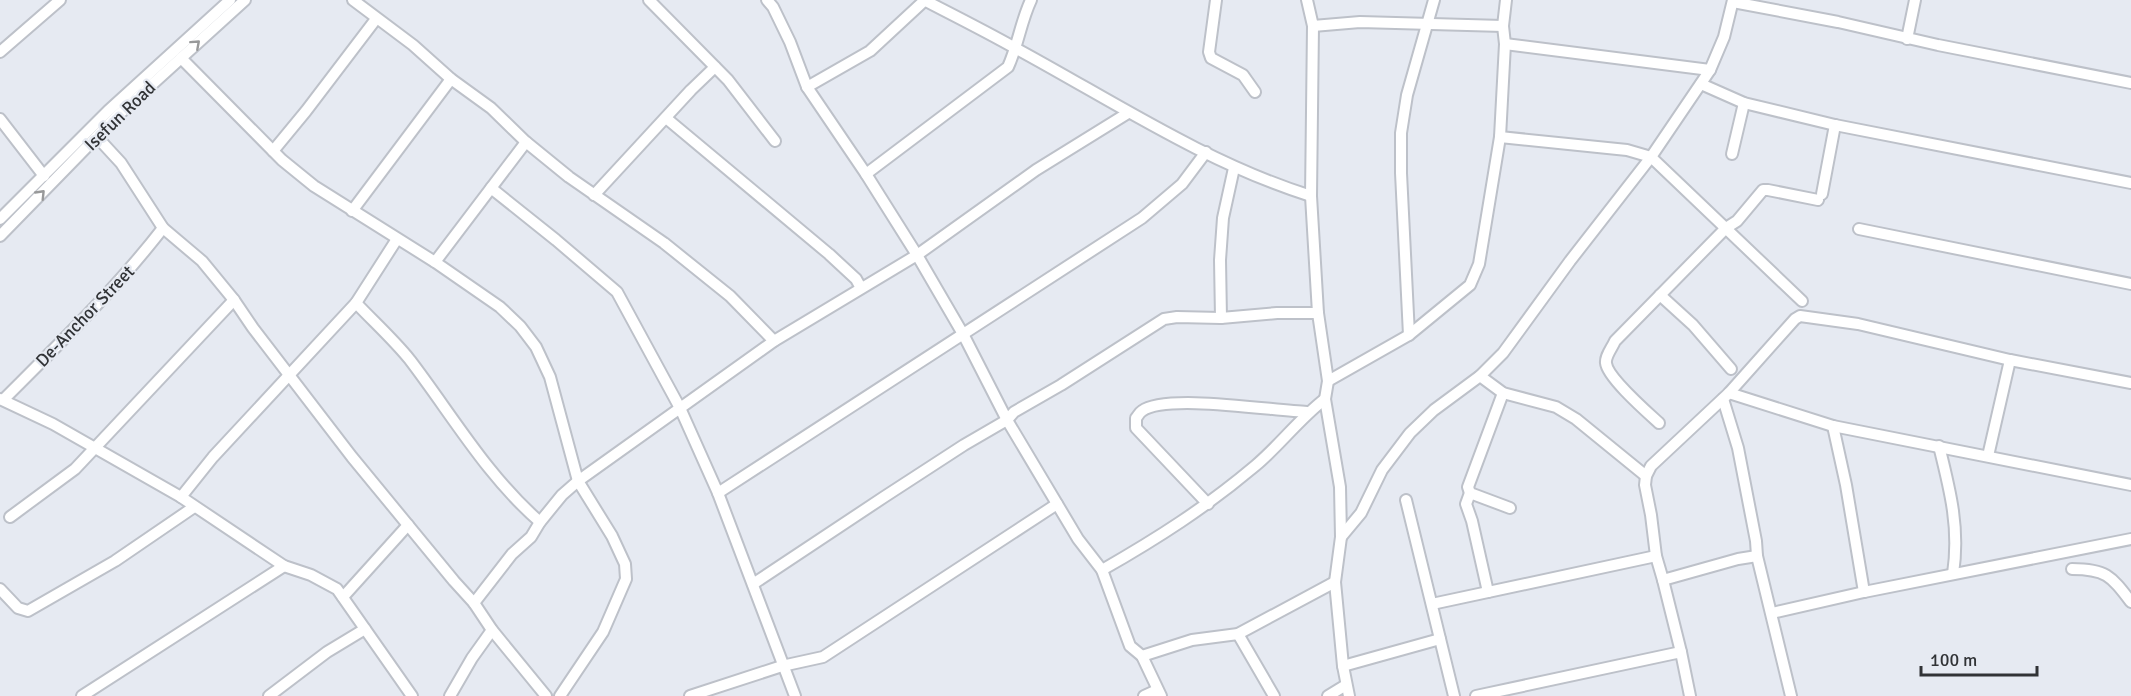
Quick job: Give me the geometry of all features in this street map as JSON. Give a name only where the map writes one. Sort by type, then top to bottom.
[{"type":"street","points":[[0,52],[60,0]]},
{"type":"street","name":"Isefun Road","points":[[0,219],[108,111],[230,0]]},
{"type":"street","name":"Isefun Road","points":[[0,236],[97,137],[245,0]]},
{"type":"street","points":[[353,0],[413,45],[451,79],[491,108],[526,142],[569,177],[664,243],[730,296],[774,341]]},
{"type":"street","points":[[649,0],[747,102],[776,141]]},
{"type":"street","points":[[807,87],[870,51],[925,0],[1016,48],[1128,113],[1234,168],[1311,196]]},
{"type":"street","points":[[866,174],[1008,67],[1031,0]]},
{"type":"street","points":[[1216,0],[1210,58],[1243,75],[1256,92]]},
{"type":"street","points":[[1307,0],[1312,27],[1311,196],[1318,313],[1328,381],[1325,399],[1340,487],[1341,537],[1335,582],[1347,691],[1328,696]]},
{"type":"street","points":[[1409,335],[1401,133],[1407,95],[1434,0]]},
{"type":"street","points":[[1328,381],[1409,335],[1470,285],[1476,275],[1500,136],[1505,44],[1503,26],[1506,0]]},
{"type":"street","points":[[1907,39],[1915,0]]},
{"type":"street","points":[[1341,537],[1361,513],[1382,470],[1410,433],[1434,410],[1480,376],[1503,353],[1570,261],[1651,157],[1710,70],[1724,37],[1733,1],[1838,22],[1907,39],[2131,83]]},
{"type":"street","points":[[774,2],[807,87],[917,255],[963,334],[1007,420],[1078,539],[1102,570],[1130,646],[1142,656],[1159,693],[1144,696]]},
{"type":"street","points":[[273,151],[376,19]]},
{"type":"street","points":[[1312,27],[1360,22],[1503,26]]},
{"type":"street","points":[[1505,44],[1710,70]]},
{"type":"street","points":[[181,58],[273,151],[314,186],[435,262],[500,308],[520,326],[536,347],[550,378],[578,481],[612,536],[625,564],[626,579],[603,632],[560,696]]},
{"type":"street","points":[[594,195],[715,67]]},
{"type":"street","points":[[351,211],[451,79]]},
{"type":"street","points":[[1701,84],[1744,103],[1835,125],[2131,183]]},
{"type":"street","points":[[1732,154],[1744,103]]},
{"type":"street","points":[[474,603],[512,554],[531,537],[562,495],[578,481],[774,341],[917,255],[1036,170],[1128,113]]},
{"type":"street","points":[[666,118],[829,254],[856,279],[861,288]]},
{"type":"street","points":[[0,119],[44,176]]},
{"type":"street","points":[[1659,423],[1606,366],[1606,359],[1615,341],[1726,228],[1737,221],[1763,190],[1820,197],[1835,125]]},
{"type":"street","points":[[1500,136],[1627,150],[1651,157],[1802,301]]},
{"type":"street","points":[[97,137],[121,163],[163,228],[202,261],[234,300],[352,457],[474,603],[492,630],[546,696]]},
{"type":"street","points":[[435,262],[526,142]]},
{"type":"street","points":[[717,494],[1142,218],[1182,184],[1206,152]]},
{"type":"street","points":[[1221,318],[1220,260],[1223,218],[1234,168]]},
{"type":"street","points":[[491,188],[616,292],[680,408],[753,584],[795,696]]},
{"type":"street","name":"De-Anchor Street","points":[[2,399],[100,301],[163,228]]},
{"type":"street","points":[[1859,229],[2131,284]]},
{"type":"street","points":[[181,497],[213,457],[356,303],[398,239]]},
{"type":"street","points":[[1660,295],[1693,325],[1731,369]]},
{"type":"street","points":[[10,517],[75,469],[234,300]]},
{"type":"street","points":[[356,303],[409,360],[471,446],[514,498],[540,522]]},
{"type":"street","points":[[753,584],[924,471],[1007,420],[1014,412],[1061,385],[1164,319],[1177,316],[1221,318],[1277,313],[1318,313]]},
{"type":"street","points":[[1690,696],[1656,556],[1651,515],[1644,485],[1646,476],[1651,466],[1726,396],[1795,319],[1800,316],[1858,324],[2010,360],[2131,383]]},
{"type":"street","points":[[1988,456],[2010,360]]},
{"type":"street","points":[[1480,376],[1503,393],[1556,407],[1576,419],[1646,476]]},
{"type":"street","points":[[1488,592],[1466,504],[1470,493],[1468,485],[1503,393]]},
{"type":"street","points":[[1726,396],[1833,426],[2131,485]]},
{"type":"street","points":[[1726,396],[1743,472],[1757,556],[1791,696]]},
{"type":"street","points":[[2,399],[53,424],[181,497],[284,566],[311,575],[337,589],[412,696]]},
{"type":"street","points":[[1102,570],[1160,537],[1208,504],[1257,464],[1307,412],[1325,399]]},
{"type":"street","points":[[1208,504],[1136,428],[1136,418],[1142,411],[1159,406],[1195,403],[1307,412]]},
{"type":"street","points":[[1833,426],[1846,485],[1864,592]]},
{"type":"street","points":[[1940,446],[1955,522],[1957,550],[1953,574]]},
{"type":"street","points":[[1470,493],[1510,508]]},
{"type":"street","points":[[1406,500],[1454,696]]},
{"type":"street","points":[[690,696],[782,666],[824,657],[1057,504]]},
{"type":"street","points":[[0,590],[18,608],[28,611],[116,561],[194,507]]},
{"type":"street","points":[[343,597],[408,525]]},
{"type":"street","points":[[1772,613],[1864,592],[2131,539]]},
{"type":"street","points":[[1432,604],[1656,556]]},
{"type":"street","points":[[1663,580],[1757,556]]},
{"type":"street","points":[[82,696],[284,566]]},
{"type":"street","points":[[2072,569],[2099,571],[2110,578],[2131,602]]},
{"type":"street","points":[[1142,656],[1192,640],[1239,634],[1335,582]]},
{"type":"street","points":[[269,696],[327,652],[365,629]]},
{"type":"street","points":[[450,696],[472,658],[492,630]]},
{"type":"street","points":[[1239,634],[1274,696]]},
{"type":"street","points":[[1343,666],[1440,639]]},
{"type":"street","points":[[1476,696],[1681,652]]}]
